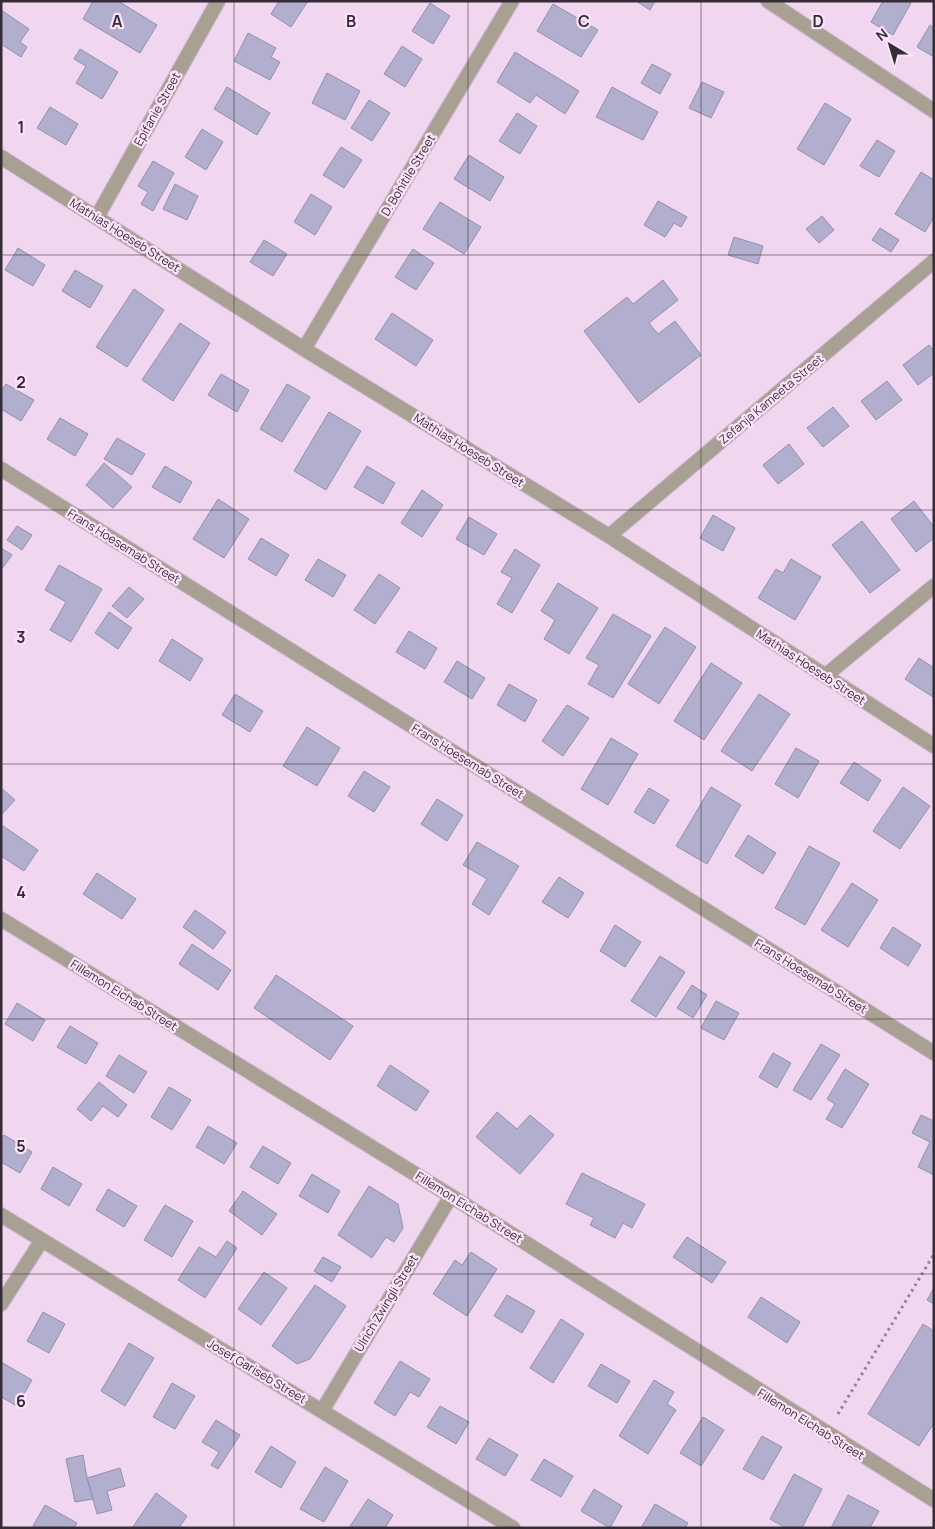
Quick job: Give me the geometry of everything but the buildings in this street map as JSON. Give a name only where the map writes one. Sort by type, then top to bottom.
[{"type":"street","name":"Epifanie Street","points":[[97,217],[218,1]]},
{"type":"street","name":"D. Bohitile Street","points":[[304,349],[512,1]]},
{"type":"street","points":[[768,1],[934,111]]},
{"type":"street","name":"Mathias Hoeseb Street","points":[[1,157],[304,349],[609,536],[934,746]]},
{"type":"street","name":"Zefanja Kameeta Street","points":[[609,536],[934,261]]},
{"type":"street","name":"Frans Hoesemab Street","points":[[1,468],[934,1053]]},
{"type":"street","points":[[825,676],[934,586]]},
{"type":"street","name":"Fillemon Eichab Street","points":[[1,919],[451,1196],[934,1500]]},
{"type":"street","name":"Ulrich Zwingli Street","points":[[322,1411],[451,1196]]},
{"type":"street","name":"Josef Gariseb Street","points":[[1,1214],[513,1528]]},
{"type":"street","points":[[1,1304],[42,1240]]},
{"type":"path","points":[[826,1433],[934,1254]]}]
